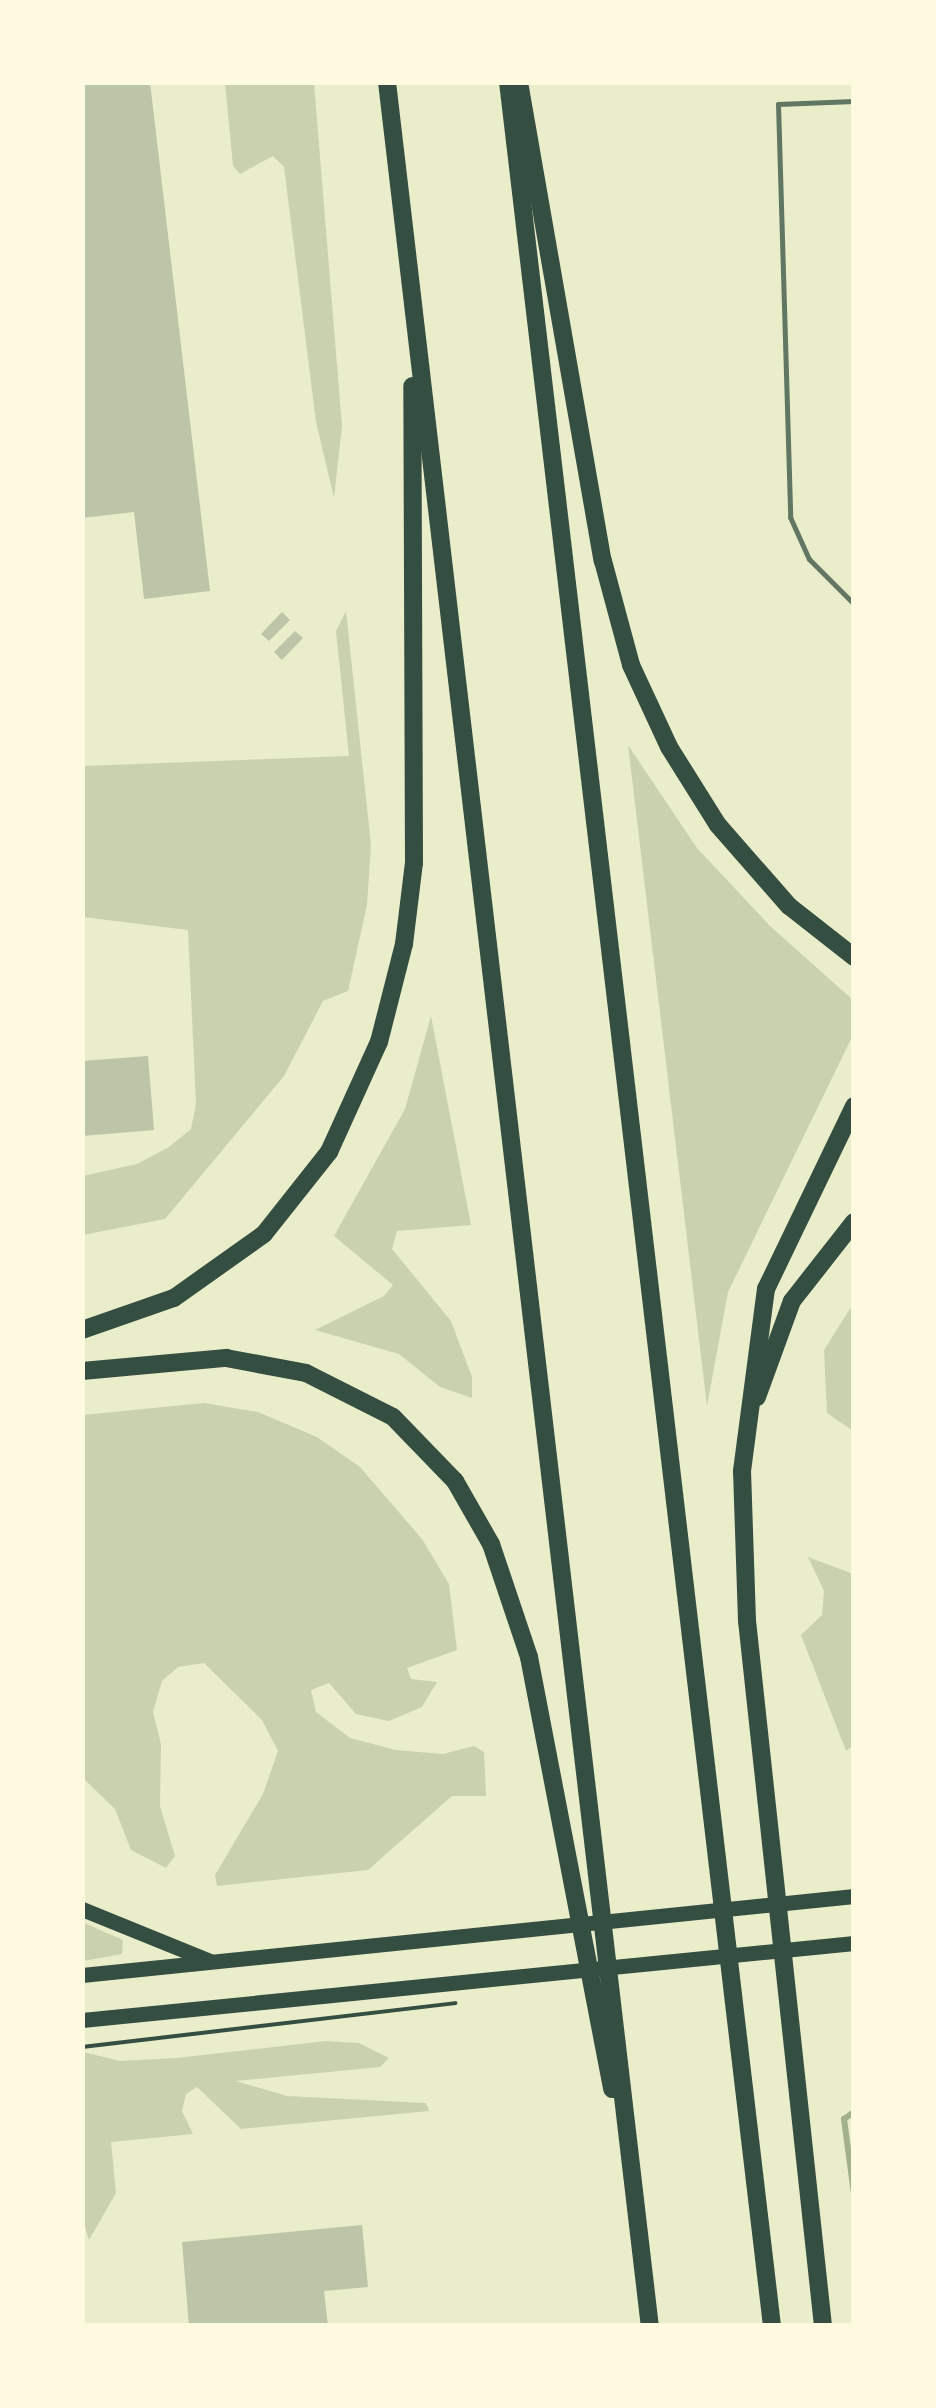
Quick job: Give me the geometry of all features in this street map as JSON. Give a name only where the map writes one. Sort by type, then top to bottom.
[{"type":"highway","points":[[387,82],[650,2326]]},
{"type":"highway","points":[[508,82],[772,2326]]},
{"type":"highway","points":[[519,82],[603,561],[632,665],[669,747],[718,825],[788,906],[854,957]]},
{"type":"highway","points":[[82,1330],[189,1290],[277,1221],[336,1141],[384,1026],[408,925],[415,830],[411,291]]},
{"type":"highway","points":[[823,2326],[747,1621],[742,1472],[766,1289],[854,1106]]},
{"type":"highway","points":[[742,1472],[763,1376],[786,1314],[818,1261],[854,1222]]},
{"type":"highway","points":[[82,1371],[226,1358],[306,1373],[392,1417],[465,1495],[504,1578],[539,1698],[641,2247]]},
{"type":"main road","points":[[82,1975],[854,1896]]},
{"type":"main road","points":[[82,1909],[214,1962]]},
{"type":"main road","points":[[82,2020],[854,1943]]},
{"type":"lane","points":[[854,101],[778,104],[790,518],[810,559],[854,604]]},
{"type":"path","points":[[82,2047],[431,2008]]},
{"type":"green space","points":[[225,83],[314,83],[342,426],[334,498],[316,422],[284,167],[273,156],[240,174],[233,166]]},
{"type":"green space","points":[[346,611],[371,845],[367,905],[348,991],[323,1001],[284,1076],[165,1219],[83,1235],[83,1176],[137,1164],[169,1147],[191,1129],[196,1104],[188,930],[83,917],[83,766],[349,756],[336,631]]},
{"type":"green space","points":[[628,745],[697,848],[770,926],[853,1000],[853,1035],[728,1292],[707,1406]]},
{"type":"green space","points":[[431,1016],[471,1225],[397,1231],[392,1249],[451,1321],[472,1377],[472,1398],[440,1387],[399,1354],[315,1330],[384,1296],[393,1285],[334,1236],[405,1109]]},
{"type":"green space","points":[[853,1304],[854,1431],[827,1413],[824,1350]]},
{"type":"green space","points":[[204,1403],[258,1412],[317,1437],[360,1467],[422,1539],[449,1584],[457,1650],[407,1668],[411,1679],[437,1682],[422,1707],[389,1721],[356,1714],[329,1683],[311,1690],[316,1712],[350,1738],[396,1750],[443,1754],[474,1746],[484,1752],[486,1796],[452,1796],[368,1870],[217,1886],[215,1875],[263,1794],[278,1751],[262,1720],[204,1663],[178,1667],[162,1681],[153,1712],[161,1744],[160,1806],[175,1856],[166,1868],[131,1850],[115,1809],[83,1778],[83,1415]]},
{"type":"green space","points":[[808,1557],[853,1574],[854,1745],[846,1751],[801,1635],[822,1615],[824,1591]]},
{"type":"green space","points":[[82,1922],[123,1940],[122,1954],[83,1961]]},
{"type":"green space","points":[[326,2041],[359,2043],[389,2058],[380,2067],[236,2081],[287,2096],[426,2103],[429,2111],[241,2129],[197,2087],[186,2094],[182,2111],[193,2134],[111,2142],[116,2193],[89,2240],[83,2220],[83,2052],[120,2061]]},
{"type":"building","points":[[82,82],[150,82],[210,591],[144,599],[134,512],[82,518]]},
{"type":"building","points":[[282,612],[290,620],[269,641],[261,634]]},
{"type":"building","points":[[295,631],[303,638],[282,660],[274,652]]},
{"type":"building","points":[[148,1056],[154,1130],[82,1136],[82,1061]]},
{"type":"building","points":[[362,2225],[368,2287],[324,2291],[328,2326],[189,2326],[182,2242]]},
{"type":"waterway","points":[[854,2112],[844,2119],[854,2194]]}]
